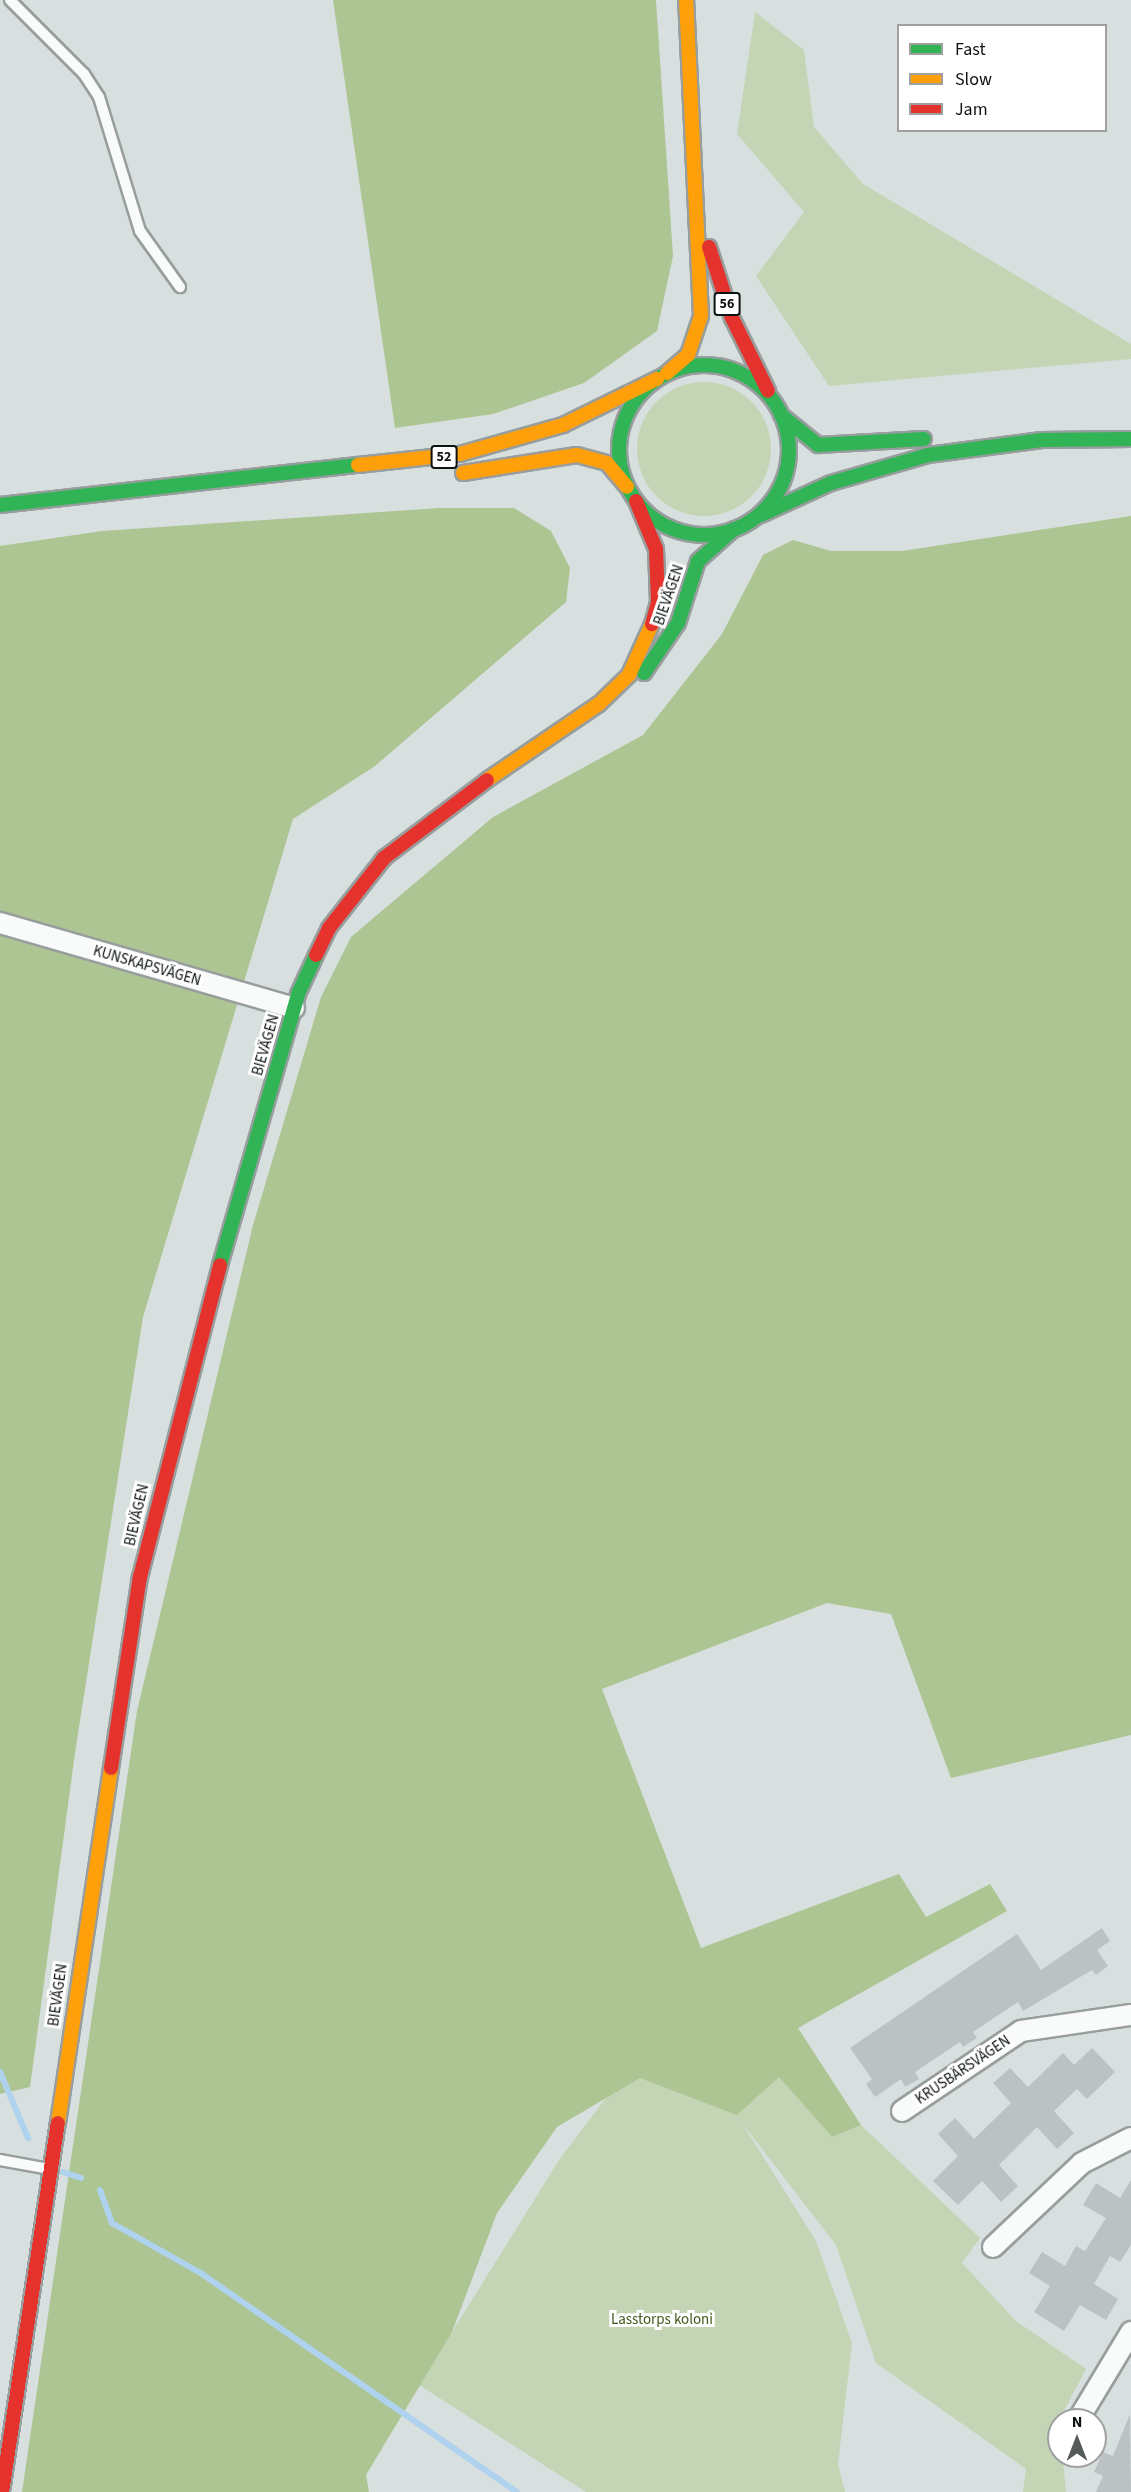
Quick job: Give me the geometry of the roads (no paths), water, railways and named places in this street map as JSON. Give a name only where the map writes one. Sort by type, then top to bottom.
[{"type":"main road","name":"56","points":[[662,376],[688,355],[700,328],[686,0]]},
{"type":"main road","name":"56","points":[[695,200],[732,318],[774,401]]},
{"type":"main road","name":"52","points":[[0,505],[460,454],[563,425],[662,376],[697,365],[727,368],[753,380],[774,401],[782,415],[804,439],[833,447],[1010,433],[1042,440]]},
{"type":"main road","name":"52","points":[[627,487],[619,458],[621,429],[633,402],[662,376]]},
{"type":"main road","name":"52","points":[[740,526],[769,504],[785,475],[789,446],[782,415]]},
{"type":"main road","name":"52","points":[[444,476],[577,455],[607,463],[636,501],[654,519],[681,531],[706,535],[740,526],[879,467],[1042,440],[1131,439]]},
{"type":"main road","name":"BIEVÄGEN","points":[[610,695],[643,653],[658,602],[656,549],[636,501]]},
{"type":"main road","name":"BIEVÄGEN","points":[[2,2492],[140,1577],[183,1395],[294,1008],[328,928],[384,858],[429,820],[610,695],[632,684],[659,657],[678,623],[698,561],[740,526]]},
{"type":"street","name":"KUNSKAPSVÄGEN","points":[[0,923],[294,1008]]},
{"type":"street","name":"KRUSBÄRSVÄGEN","points":[[902,2111],[1022,2031],[1131,2015]]},
{"type":"street","points":[[993,2247],[1082,2163],[1131,2138]]},
{"type":"street","points":[[1085,2408],[1131,2332]]},
{"type":"lane","points":[[10,0],[84,74],[99,97],[140,231],[180,287]]},
{"type":"lane","points":[[0,2160],[50,2169]]},
{"type":"waterway","points":[[0,2072],[28,2138]]},
{"type":"waterway","points":[[63,2172],[81,2178]]},
{"type":"waterway","points":[[100,2190],[112,2223],[202,2274],[517,2492]]},
{"type":"park label","name":"Lasstorps koloni","points":[[662,2320]]}]
